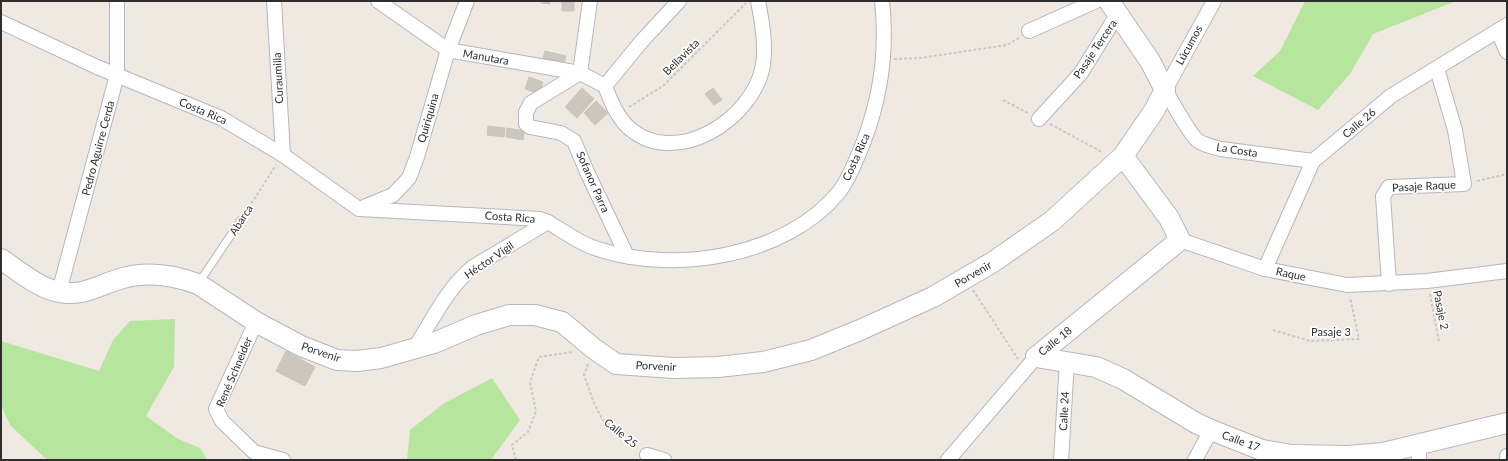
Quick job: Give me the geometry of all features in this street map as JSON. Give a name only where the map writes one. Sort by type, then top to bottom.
[{"type":"street","name":"Pedro Aguirre Cerda","points":[[59,292],[117,75],[117,1]]},
{"type":"street","name":"Curaumilla","points":[[274,1],[283,155]]},
{"type":"street","name":"Manutara","points":[[378,1],[448,50],[580,73],[605,86]]},
{"type":"street","name":"Quiriquina","points":[[359,208],[393,195],[409,178],[417,157],[448,50],[466,1]]},
{"type":"street","points":[[580,73],[590,1]]},
{"type":"street","points":[[679,1],[640,42],[605,86],[617,113],[628,127],[645,138],[664,143],[684,142],[707,134],[725,124],[742,107],[754,89],[762,66],[764,43],[758,1]]},
{"type":"street","name":"Costa Rica","points":[[1,22],[117,75],[221,118],[283,155],[359,208],[522,217],[548,222],[600,250],[644,260],[715,257],[757,246],[790,231],[819,213],[839,192],[850,175],[874,113],[883,60],[882,1]]},
{"type":"street","points":[[1029,31],[1096,1]]},
{"type":"street","name":"Lúcumos","points":[[1165,90],[1214,1]]},
{"type":"street","points":[[1113,8],[1150,61],[1165,90]]},
{"type":"street","name":"Pasaje Tercera","points":[[1039,119],[1081,73],[1113,8]]},
{"type":"street","points":[[1502,28],[1507,52]]},
{"type":"street","name":"Calle 26","points":[[1265,269],[1313,161],[1391,96],[1502,28]]},
{"type":"street","name":"Pasaje Raque","points":[[1389,284],[1383,196],[1385,191],[1389,187],[1464,184],[1455,130],[1437,69]]},
{"type":"street","name":"Sofanor Parra","points":[[580,73],[530,103],[526,112],[526,124],[530,127],[561,133],[574,140],[587,172],[627,256]]},
{"type":"street","name":"Porvenir","points":[[1,259],[39,284],[59,292],[69,293],[89,291],[122,278],[143,275],[176,277],[198,284],[256,322],[301,346],[337,360],[357,361],[381,358],[434,343],[476,325],[509,315],[535,315],[562,322],[593,348],[616,364],[674,368],[718,367],[763,362],[810,350],[860,330],[933,297],[993,262],[1052,220],[1123,156],[1154,111],[1165,90]]},
{"type":"street","name":"La Costa","points":[[1165,90],[1197,140],[1221,149],[1313,161]]},
{"type":"street","points":[[1123,156],[1169,218],[1180,240]]},
{"type":"street","name":"Héctor Vigil","points":[[414,349],[451,291],[463,276],[473,267],[548,222]]},
{"type":"street","name":"Raque","points":[[1180,240],[1265,269],[1347,286],[1428,281],[1507,271]]},
{"type":"street","name":"Calle 18","points":[[948,460],[1030,363],[1180,240]]},
{"type":"street","name":"René Schneider","points":[[256,322],[216,409],[222,420],[254,452],[283,460]]},
{"type":"street","name":"Calle 17","points":[[1030,363],[1067,362],[1096,367],[1123,379],[1196,423],[1211,430],[1262,450],[1292,455],[1348,456],[1419,452],[1507,423]]},
{"type":"street","name":"Calle 24","points":[[1061,460],[1067,362]]},
{"type":"street","points":[[1195,460],[1211,430]]},
{"type":"street","name":"Calle 25","points":[[647,455],[664,460]]},
{"type":"lane","name":"Abarca","points":[[198,284],[242,220]]},
{"type":"path","name":"Bellavista","points":[[617,113],[664,86],[748,1]]},
{"type":"path","points":[[883,60],[920,58],[1007,45],[1029,31]]},
{"type":"path","points":[[1003,100],[1104,153],[1123,156]]},
{"type":"path","name":"Abarca","points":[[242,220],[283,155]]},
{"type":"path","points":[[1464,184],[1507,174]]},
{"type":"path","points":[[965,278],[1030,363]]},
{"type":"path","name":"Pasaje 2","points":[[1428,281],[1439,342]]},
{"type":"path","name":"Pasaje 3","points":[[1273,330],[1310,341],[1359,339],[1347,286]]},
{"type":"path","points":[[516,460],[512,445],[528,432],[536,411],[530,382],[539,357],[593,348]]},
{"type":"path","name":"Calle 25","points":[[593,348],[584,375],[594,403],[602,419],[647,455]]},
{"type":"green space","points":[[1305,1],[1456,1],[1373,34],[1350,74],[1318,110],[1253,76],[1280,51]]},
{"type":"green space","points":[[175,319],[174,367],[146,416],[178,439],[200,448],[207,460],[47,460],[10,425],[1,405],[1,341],[99,371],[113,340],[130,321]]},
{"type":"green space","points":[[492,378],[520,420],[491,460],[407,460],[410,430],[443,404]]},
{"type":"building","points":[[541,1],[550,1],[550,4],[541,3]]},
{"type":"building","points":[[550,1],[574,1],[574,11],[562,11],[562,2]]},
{"type":"building","points":[[545,51],[566,56],[563,67],[542,62]]},
{"type":"building","points":[[529,77],[543,82],[539,94],[525,89]]},
{"type":"building","points":[[582,88],[594,99],[577,118],[565,107]]},
{"type":"building","points":[[713,88],[722,100],[714,105],[705,94]]},
{"type":"building","points":[[596,101],[608,113],[595,125],[584,113]]},
{"type":"building","points":[[488,126],[505,128],[504,137],[487,135]]},
{"type":"building","points":[[507,128],[524,131],[523,140],[506,137]]},
{"type":"building","points":[[286,351],[315,367],[305,386],[276,371]]}]
